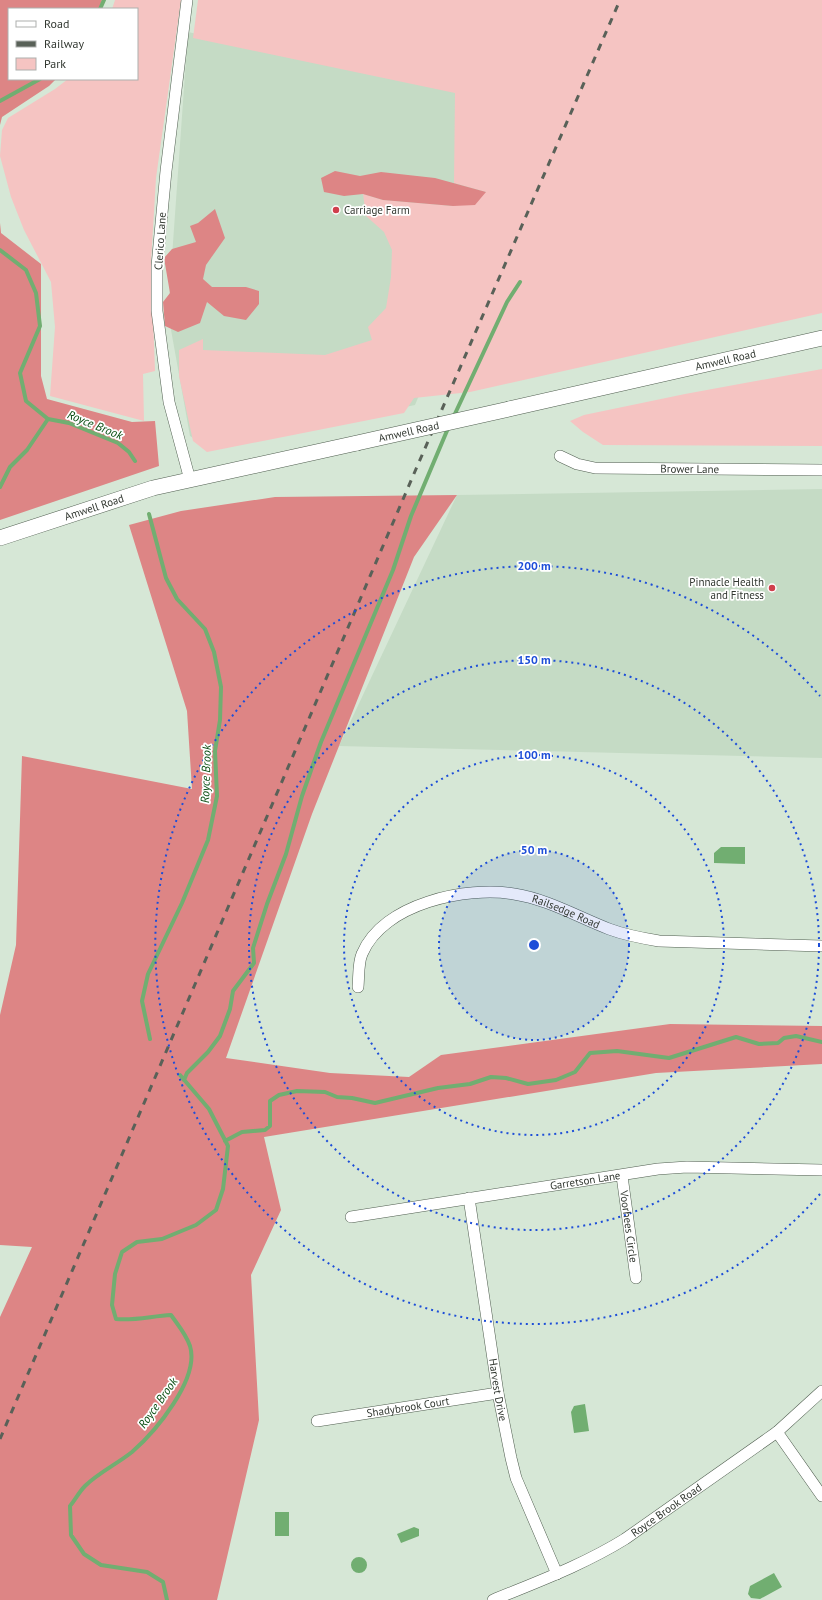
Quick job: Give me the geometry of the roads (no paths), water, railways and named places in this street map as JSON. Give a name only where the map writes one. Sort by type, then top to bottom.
[{"type":"main road","name":"Amwell Road","points":[[0,538],[118,498],[190,480],[822,338]]},
{"type":"street","name":"Clerico Lane","points":[[187,0],[166,171],[157,266],[157,311],[169,402],[190,480]]},
{"type":"street","name":"Brower Lane","points":[[560,456],[577,464],[595,468],[822,470]]},
{"type":"street","name":"Railsedge Road","points":[[358,987],[362,954],[374,935],[391,921],[412,909],[438,899],[461,894],[487,892],[515,894],[540,901],[633,937],[659,941],[822,946]]},
{"type":"street","name":"Garretson Lane","points":[[351,1217],[622,1176],[658,1169],[687,1167],[822,1170]]},
{"type":"street","name":"Voorhees Circle","points":[[622,1176],[636,1278]]},
{"type":"street","name":"Harvest Drive","points":[[469,1198],[504,1431],[516,1478],[557,1574]]},
{"type":"street","name":"Royce Brook Road","points":[[494,1600],[557,1574],[600,1554],[625,1539],[777,1432],[822,1391]]},
{"type":"street","name":"Shadybrook Court","points":[[317,1421],[498,1392]]},
{"type":"street","points":[[777,1432],[822,1496]]},
{"type":"waterway","name":"Royce Brook","points":[[100,8],[104,0]]},
{"type":"waterway","name":"Royce Brook","points":[[0,101],[38,80]]},
{"type":"waterway","name":"Royce Brook","points":[[0,250],[26,270],[36,293],[40,326],[20,373],[26,401],[48,419],[69,423],[118,443],[129,452],[135,461]]},
{"type":"waterway","points":[[453,418],[507,302],[520,282]]},
{"type":"waterway","points":[[0,487],[10,467],[27,450],[48,419]]},
{"type":"waterway","points":[[184,1080],[187,1073],[208,1052],[220,1036],[230,1009],[233,991],[254,963],[253,948],[267,904],[286,854],[302,796],[321,742],[393,570],[411,516],[449,426]]},
{"type":"waterway","name":"Royce Brook","points":[[149,514],[166,578],[177,599],[205,629],[214,652],[221,687],[220,720],[215,751],[217,796],[208,840],[182,903],[148,974],[142,1001],[150,1039]]},
{"type":"waterway","points":[[225,1141],[242,1132],[265,1130],[270,1126],[270,1101],[279,1095],[297,1091],[325,1092],[337,1097],[352,1098],[375,1103],[438,1088],[470,1084],[491,1077],[506,1078],[528,1084],[556,1080],[575,1072],[590,1053],[617,1051],[669,1058],[736,1037],[759,1044],[778,1043],[784,1038],[796,1036],[822,1042]]},
{"type":"waterway","name":"Royce Brook","points":[[167,1600],[163,1582],[147,1572],[101,1565],[84,1554],[71,1535],[70,1506],[90,1481],[132,1452],[152,1432],[173,1404],[182,1389],[188,1374],[191,1359],[190,1346],[171,1315],[136,1319],[116,1319],[112,1305],[115,1274],[122,1252],[137,1242],[162,1239],[196,1225],[216,1210],[223,1189],[228,1146],[209,1109],[180,1075]]},
{"type":"railway","points":[[0,1439],[416,469],[620,0]]},
{"type":"place","name":"Carriage Farm","points":[[336,210]]},
{"type":"place","name":"Pinnacle Health and Fitness","points":[[772,588]]}]
